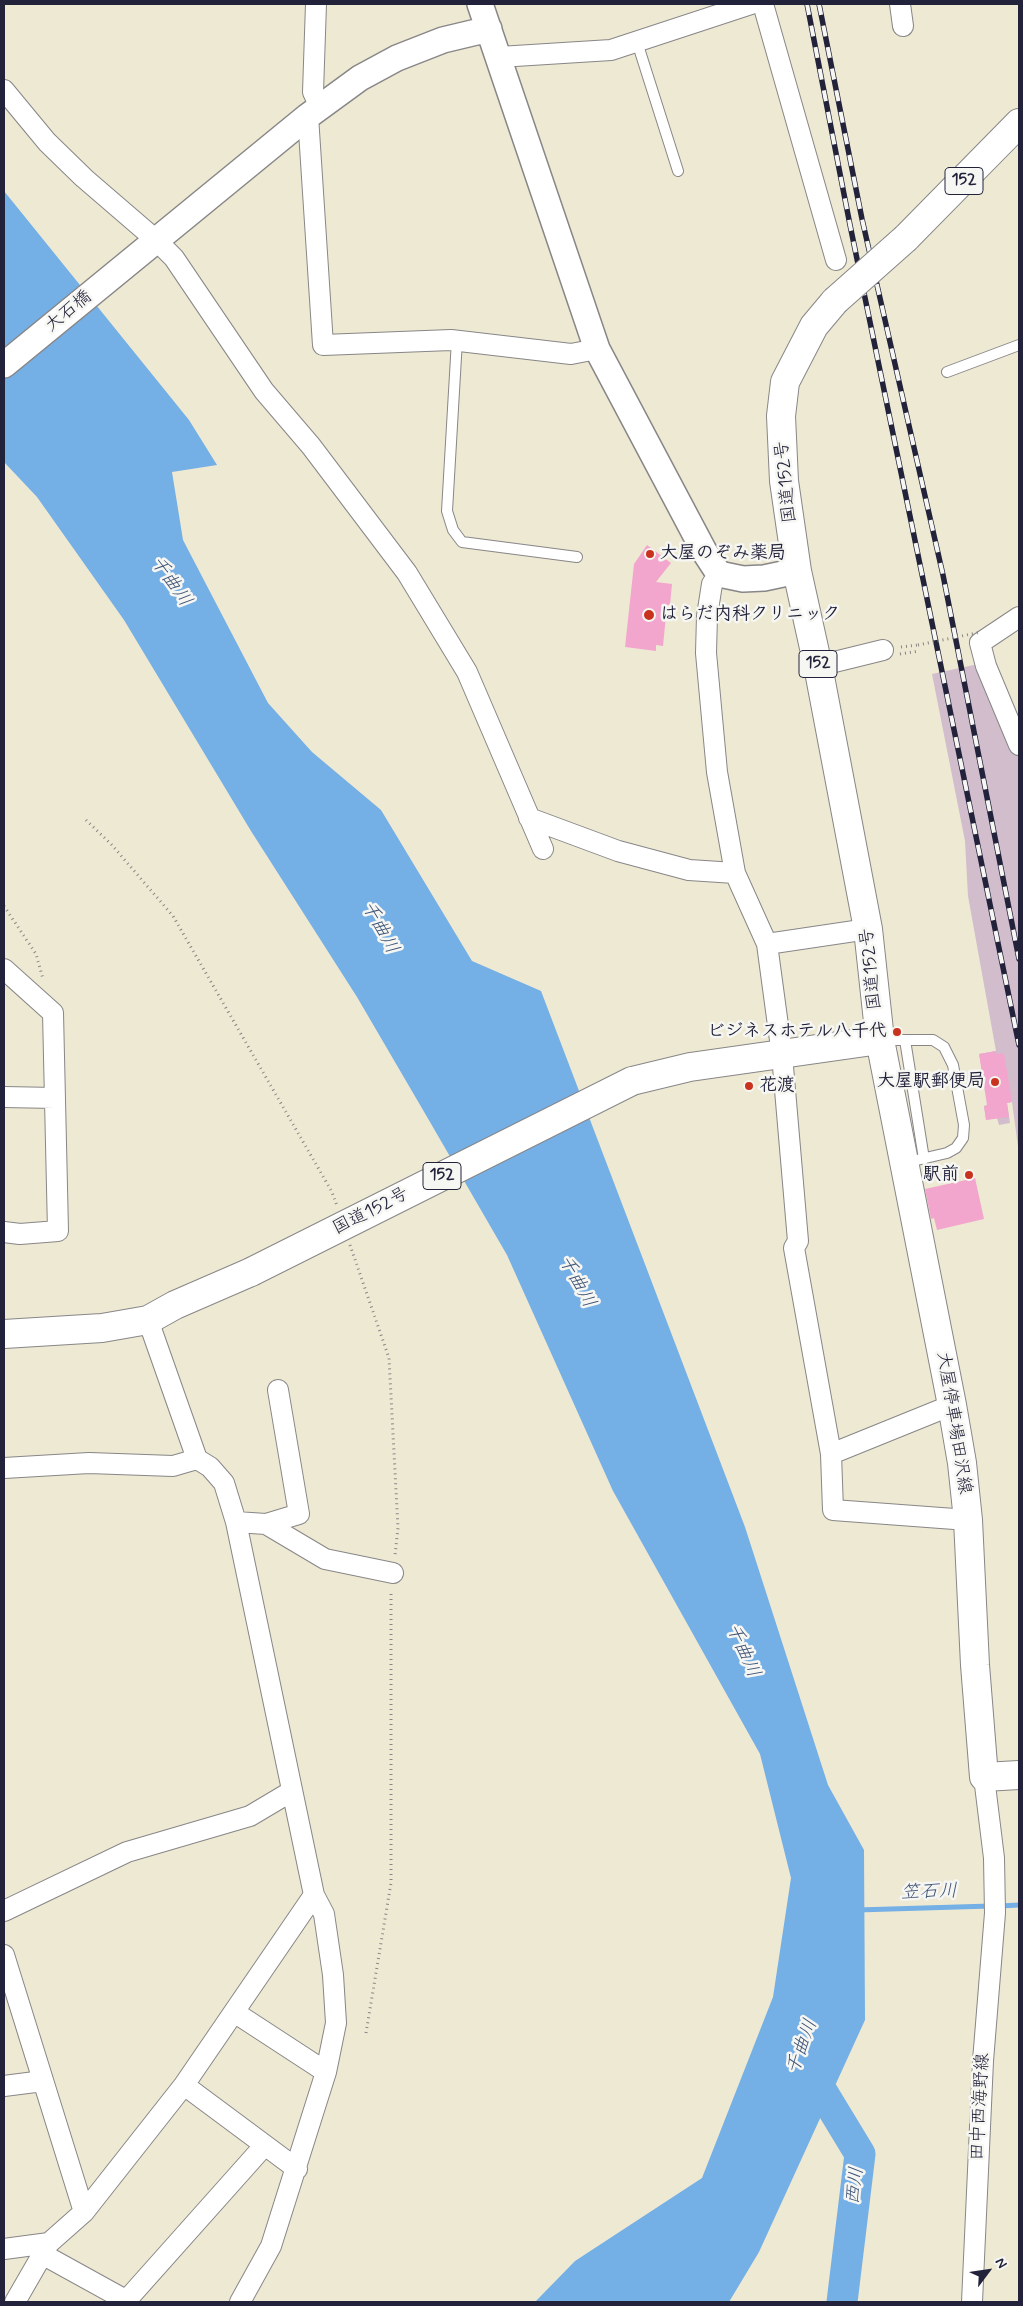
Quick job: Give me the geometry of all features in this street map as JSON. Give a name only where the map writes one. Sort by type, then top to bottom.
[{"type":"main road","name":"国道152号","points":[[4,1334],[78,1330],[148,1320],[175,1305],[251,1272],[632,1081],[690,1067],[892,1040],[868,929],[798,571],[784,481],[781,416],[785,382],[797,355],[814,326],[835,301],[906,238],[1019,123]]},
{"type":"main road","name":"大屋停車場田沢線","points":[[892,1040],[914,1161],[962,1463],[968,1520],[975,1666],[984,1777]]},
{"type":"main road","points":[[984,1777],[1019,1775]]},
{"type":"street","points":[[316,4],[314,112],[323,345],[457,340],[571,354],[597,349]]},
{"type":"street","points":[[480,4],[597,349],[674,497],[719,574],[743,580],[798,571]]},
{"type":"street","points":[[499,57],[611,50],[751,4]]},
{"type":"street","points":[[763,4],[836,260]]},
{"type":"street","points":[[900,4],[903,26]]},
{"type":"street","name":"大石橋","points":[[4,365],[314,112],[360,78],[397,58],[443,40],[489,29]]},
{"type":"street","points":[[4,90],[47,142],[84,178],[174,258],[264,391],[311,446],[407,573],[467,672],[528,818],[543,849]]},
{"type":"street","points":[[719,574],[712,584],[707,616],[706,653],[717,772],[735,873],[767,944],[782,1055],[798,1241],[794,1248],[831,1454],[833,1510],[968,1520]]},
{"type":"street","points":[[1019,617],[980,643],[986,666],[1019,745]]},
{"type":"street","points":[[818,666],[883,650]]},
{"type":"street","points":[[528,818],[618,851],[689,870],[735,873]]},
{"type":"street","points":[[767,944],[868,929]]},
{"type":"street","points":[[4,968],[53,1013],[58,1231],[20,1234],[4,1232]]},
{"type":"street","points":[[4,1097],[56,1098]]},
{"type":"street","points":[[148,1320],[197,1459],[210,1467],[224,1483],[236,1522],[314,1894],[324,1914],[333,1975],[336,2024],[326,2072],[297,2169],[270,2246],[240,2302]]},
{"type":"street","points":[[236,1522],[266,1524],[299,1514],[278,1390]]},
{"type":"street","points":[[831,1454],[952,1405]]},
{"type":"street","points":[[4,1468],[89,1463],[173,1466],[197,1459]]},
{"type":"street","points":[[266,1524],[325,1559],[393,1573]]},
{"type":"street","name":"田中西海野線","points":[[972,2302],[983,2061],[995,1904],[994,1858],[984,1777]]},
{"type":"street","points":[[4,1911],[127,1852],[250,1816],[292,1791]]},
{"type":"street","points":[[15,2302],[45,2249],[84,2212],[184,2084],[314,1894]]},
{"type":"street","points":[[4,1955],[84,2212]]},
{"type":"street","points":[[234,2012],[326,2072]]},
{"type":"street","points":[[4,2086],[43,2082]]},
{"type":"street","points":[[184,2084],[297,2169]]},
{"type":"street","points":[[4,2249],[45,2249],[127,2302],[264,2146]]},
{"type":"lane","points":[[637,42],[678,171]]},
{"type":"lane","points":[[457,340],[447,511],[452,530],[462,542],[576,557]]},
{"type":"lane","points":[[947,372],[1019,345]]},
{"type":"lane","points":[[892,1040],[933,1040],[944,1047],[954,1065],[964,1125],[963,1138],[956,1148],[947,1153],[914,1161]]},
{"type":"path","points":[[918,644],[981,632]]},
{"type":"path","points":[[86,820],[111,844],[173,916],[332,1192],[338,1210]]},
{"type":"path","points":[[4,906],[36,954],[53,1013]]},
{"type":"path","points":[[348,1238],[389,1358],[398,1528],[391,1587],[391,1883],[366,2033]]},
{"type":"shaded area","points":[[983,663],[1019,751],[1019,1154],[1012,1102],[1007,1103],[1010,1123],[999,1125],[997,1118],[986,1120],[984,1106],[990,1105],[986,1083],[984,1083],[982,1076],[979,1077],[978,1070],[982,1069],[979,1054],[996,1051],[968,896],[965,841],[932,674]]},
{"type":"water","name":"千曲川","points":[[4,191],[189,420],[217,465],[172,472],[183,540],[268,703],[312,752],[381,810],[472,961],[541,991],[745,1527],[828,1785],[864,1850],[865,2020],[759,2252],[729,2302],[535,2302],[575,2261],[702,2178],[773,1997],[791,1878],[760,1754],[613,1491],[507,1255],[357,997],[251,831],[124,620],[37,497],[4,462]]},
{"type":"building","name":"はらだ内科クリニック","points":[[647,545],[671,563],[656,582],[672,584],[670,605],[667,605],[663,646],[656,645],[656,651],[625,647],[634,564]]},
{"type":"building","points":[[996,1051],[996,1054],[1004,1053],[1012,1102],[1007,1103],[1009,1117],[986,1120],[984,1106],[987,1105],[979,1054]]},
{"type":"building","points":[[975,1178],[984,1219],[937,1230],[934,1218],[931,1219],[925,1189]]},
{"type":"waterway","name":"笠石川","points":[[1000,1906],[1019,1905]]},
{"type":"waterway","name":"笠石川","points":[[857,1910],[991,1906]]},
{"type":"waterway","name":"西川","points":[[806,2065],[860,2154],[842,2302]]},
{"type":"railway","points":[[807,4],[850,225],[1019,1045]]},
{"type":"railway","points":[[819,4],[862,219],[943,575],[1019,959]]},
{"type":"place","name":"大屋のぞみ薬局","points":[[650,554]]},
{"type":"place","name":"はらだ内科クリニック","points":[[649,615]]},
{"type":"place","name":"ビジネスホテル八千代","points":[[897,1032]]},
{"type":"place","name":"大屋駅郵便局","points":[[995,1082]]},
{"type":"place","name":"花渡","points":[[749,1086]]},
{"type":"place","name":"駅前","points":[[969,1175]]}]
